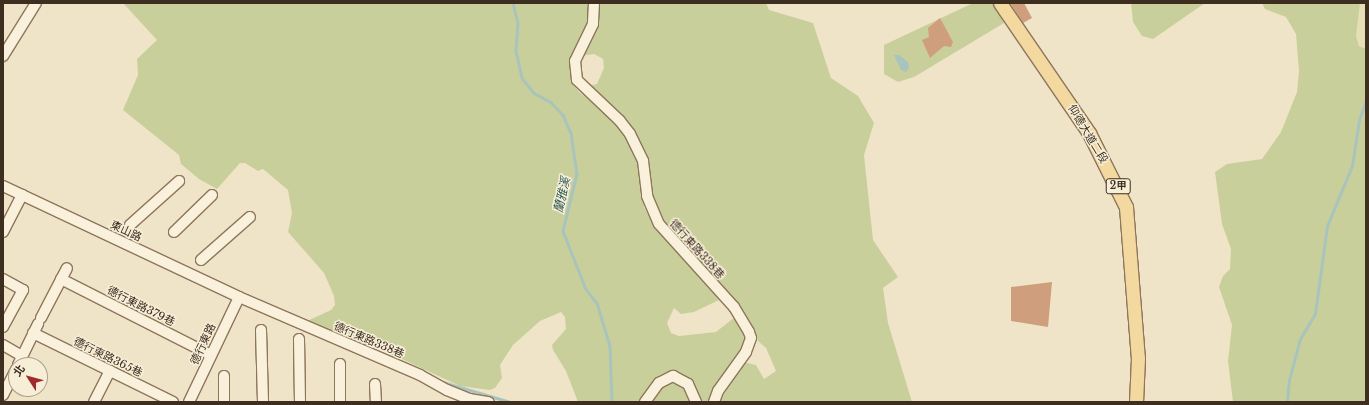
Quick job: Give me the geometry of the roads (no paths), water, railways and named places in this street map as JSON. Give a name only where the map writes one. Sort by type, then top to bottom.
[{"type":"main road","name":"仰德大道二段","points":[[1000,3],[1089,133],[1126,207],[1138,358],[1136,402]]},
{"type":"street","points":[[3,56],[36,3]]},
{"type":"street","name":"德行東路338巷","points":[[594,3],[593,24],[575,61],[577,80],[620,121],[630,134],[643,161],[647,196],[658,224],[734,307],[751,338],[746,352],[718,391],[714,402]]},
{"type":"street","points":[[130,225],[179,180]]},
{"type":"street","name":"東山路","points":[[3,186],[239,297]]},
{"type":"street","points":[[3,232],[22,195]]},
{"type":"street","points":[[174,232],[212,195]]},
{"type":"street","points":[[201,260],[250,217]]},
{"type":"street","points":[[22,357],[67,268]]},
{"type":"street","name":"德行東路379巷","points":[[61,279],[212,355]]},
{"type":"street","points":[[3,280],[23,290],[3,327]]},
{"type":"street","name":"德行東路338巷","points":[[239,297],[420,375],[447,390],[469,399],[489,402]]},
{"type":"street","name":"德行東路","points":[[190,402],[239,297]]},
{"type":"street","name":"德行東路365巷","points":[[37,325],[110,371],[173,402]]},
{"type":"street","points":[[262,330],[263,402]]},
{"type":"street","points":[[299,338],[300,402]]},
{"type":"street","points":[[3,345],[16,357]]},
{"type":"street","points":[[340,364],[340,402]]},
{"type":"street","points":[[94,402],[110,371]]},
{"type":"street","points":[[224,376],[224,402]]},
{"type":"street","points":[[645,402],[659,383],[673,376],[688,384],[696,402]]},
{"type":"street","points":[[3,395],[7,379]]},
{"type":"street","points":[[375,384],[376,402]]},
{"type":"water","points":[[894,55],[899,55],[908,62],[909,68],[906,72],[901,70]]},
{"type":"waterway","name":"蘭雅溪","points":[[513,3],[518,23],[516,51],[522,78],[534,93],[551,102],[563,115],[571,133],[577,174],[563,231],[586,289],[597,303],[610,346],[612,402]]},
{"type":"waterway","points":[[1287,402],[1289,380],[1300,339],[1315,314],[1327,226],[1352,166],[1359,120],[1366,101]]},
{"type":"waterway","name":"蘭雅溪","points":[[443,382],[510,402]]}]
